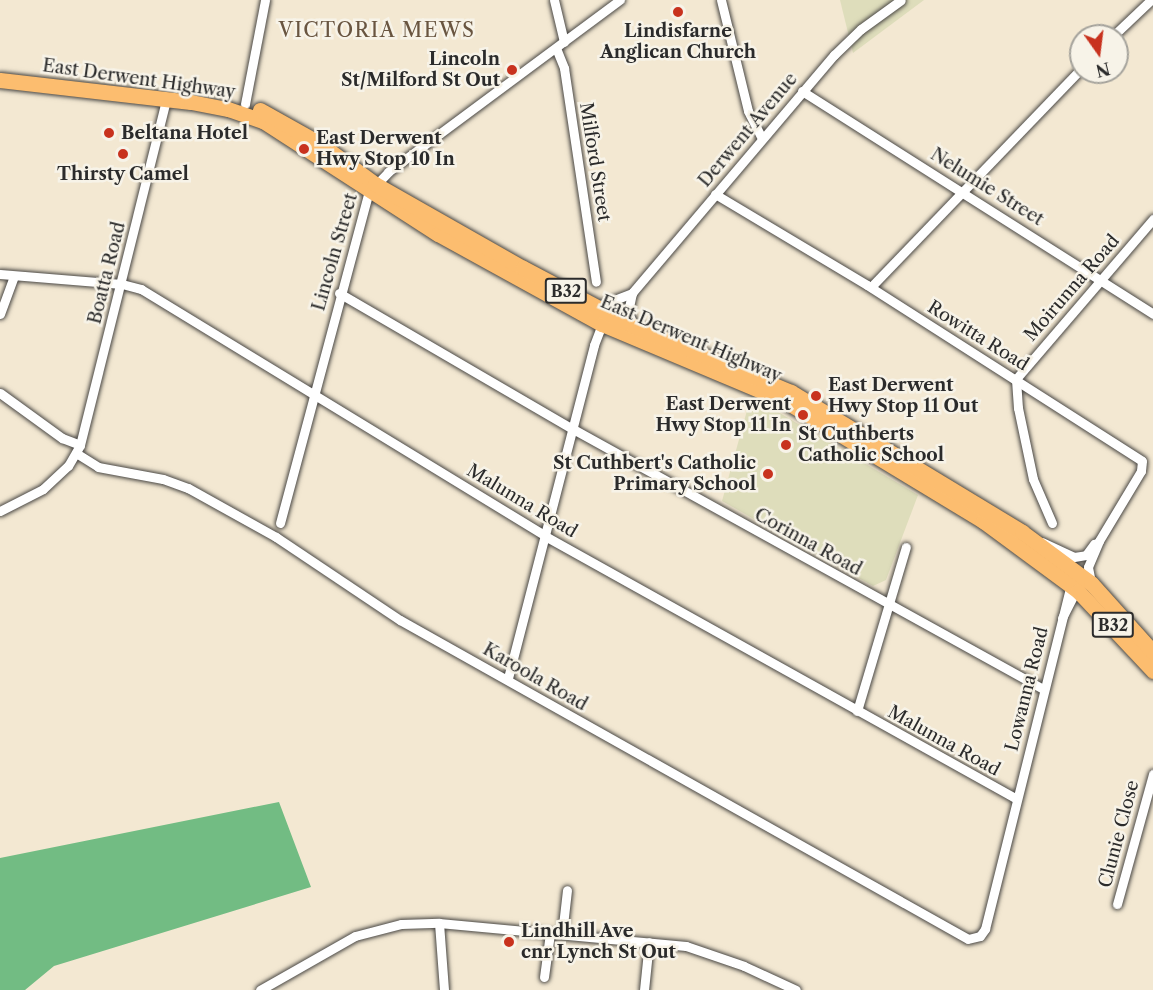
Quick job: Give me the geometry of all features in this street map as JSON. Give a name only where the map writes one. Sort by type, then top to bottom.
[{"type":"main road","name":"East Derwent Highway","points":[[0,71],[193,93],[246,104],[287,122],[372,188],[633,326],[791,392],[1035,541],[1153,652]]},
{"type":"main road","name":"East Derwent Highway","points":[[0,80],[216,106],[263,121],[602,324],[784,401],[983,521],[1080,583],[1153,671]]},
{"type":"street","points":[[246,104],[264,0]]},
{"type":"street","name":"Milford Street","points":[[554,0],[596,282]]},
{"type":"street","name":"Lincoln Street","points":[[280,523],[339,293],[372,188],[620,0]]},
{"type":"street","points":[[721,0],[748,111],[762,139]]},
{"type":"street","name":"Derwent Avenue","points":[[632,294],[802,91],[851,37],[901,0]]},
{"type":"street","points":[[1126,24],[1149,2]]},
{"type":"street","points":[[871,287],[1069,82]]},
{"type":"street","name":"Nelumie Street","points":[[802,91],[1153,314]]},
{"type":"street","name":"Boatta Road","points":[[78,449],[122,284],[166,99]]},
{"type":"street","name":"Rowitta Road","points":[[716,194],[871,287],[1142,461],[1141,471],[1099,541],[1080,583]]},
{"type":"street","name":"Moirunna Road","points":[[1016,379],[1153,219]]},
{"type":"street","name":"Malunna Road","points":[[0,274],[122,284],[150,295],[545,536],[1017,799]]},
{"type":"street","points":[[0,314],[14,276]]},
{"type":"street","name":"Corinna Road","points":[[339,293],[573,429],[1043,689]]},
{"type":"street","points":[[595,307],[632,294]]},
{"type":"street","points":[[632,294],[628,312],[633,326]]},
{"type":"street","points":[[508,678],[602,324]]},
{"type":"street","points":[[1016,379],[1018,408],[1033,479],[1052,523]]},
{"type":"street","name":"Karoola Road","points":[[0,393],[78,449],[98,467],[163,479],[188,488],[276,537],[400,620],[508,678],[962,936],[976,938]]},
{"type":"street","points":[[0,511],[43,489],[78,449]]},
{"type":"street","name":"Rowitta Road","points":[[1035,541],[1054,545],[1074,557],[1086,555],[1099,541]]},
{"type":"street","points":[[857,711],[906,547]]},
{"type":"street","name":"Lowanna Road","points":[[976,938],[985,929],[1062,618],[1080,583]]},
{"type":"street","name":"Clunie Close","points":[[1117,904],[1153,774]]},
{"type":"street","points":[[562,934],[567,890]]},
{"type":"street","points":[[439,923],[444,990]]},
{"type":"street","points":[[260,990],[355,936],[394,926],[439,923],[649,942],[696,949],[744,966],[796,990]]},
{"type":"street","points":[[544,977],[550,933]]},
{"type":"street","points":[[644,990],[649,942]]},
{"type":"shaded area","points":[[840,0],[924,0],[853,53]]},
{"type":"shaded area","name":"St Cuthberts Catholic School","points":[[751,396],[918,495],[886,580],[873,586],[722,501]]},
{"type":"green space","points":[[279,802],[311,887],[54,966],[25,990],[0,990],[0,858]]},
{"type":"place","name":"Lindisfarne Anglican Church","points":[[678,12]]},
{"type":"place","name":"Lincoln St/Milford St Out","points":[[512,70]]},
{"type":"place","name":"Beltana Hotel","points":[[109,133]]},
{"type":"place","name":"East Derwent Hwy Stop 10 In","points":[[304,149]]},
{"type":"place","name":"Thirsty Camel","points":[[123,154]]},
{"type":"place","name":"East Derwent Hwy Stop 11 Out","points":[[816,396]]},
{"type":"place","name":"East Derwent Hwy Stop 11 In","points":[[803,415]]},
{"type":"place","name":"St Cuthberts Catholic School","points":[[786,445]]},
{"type":"place","name":"St Cuthbert's Catholic Primary School","points":[[768,474]]},
{"type":"place","name":"Lindhill Ave cnr Lynch St Out","points":[[509,942]]},
{"type":"district","name":"VICTORIA MEWS","points":[[377,30]]}]
